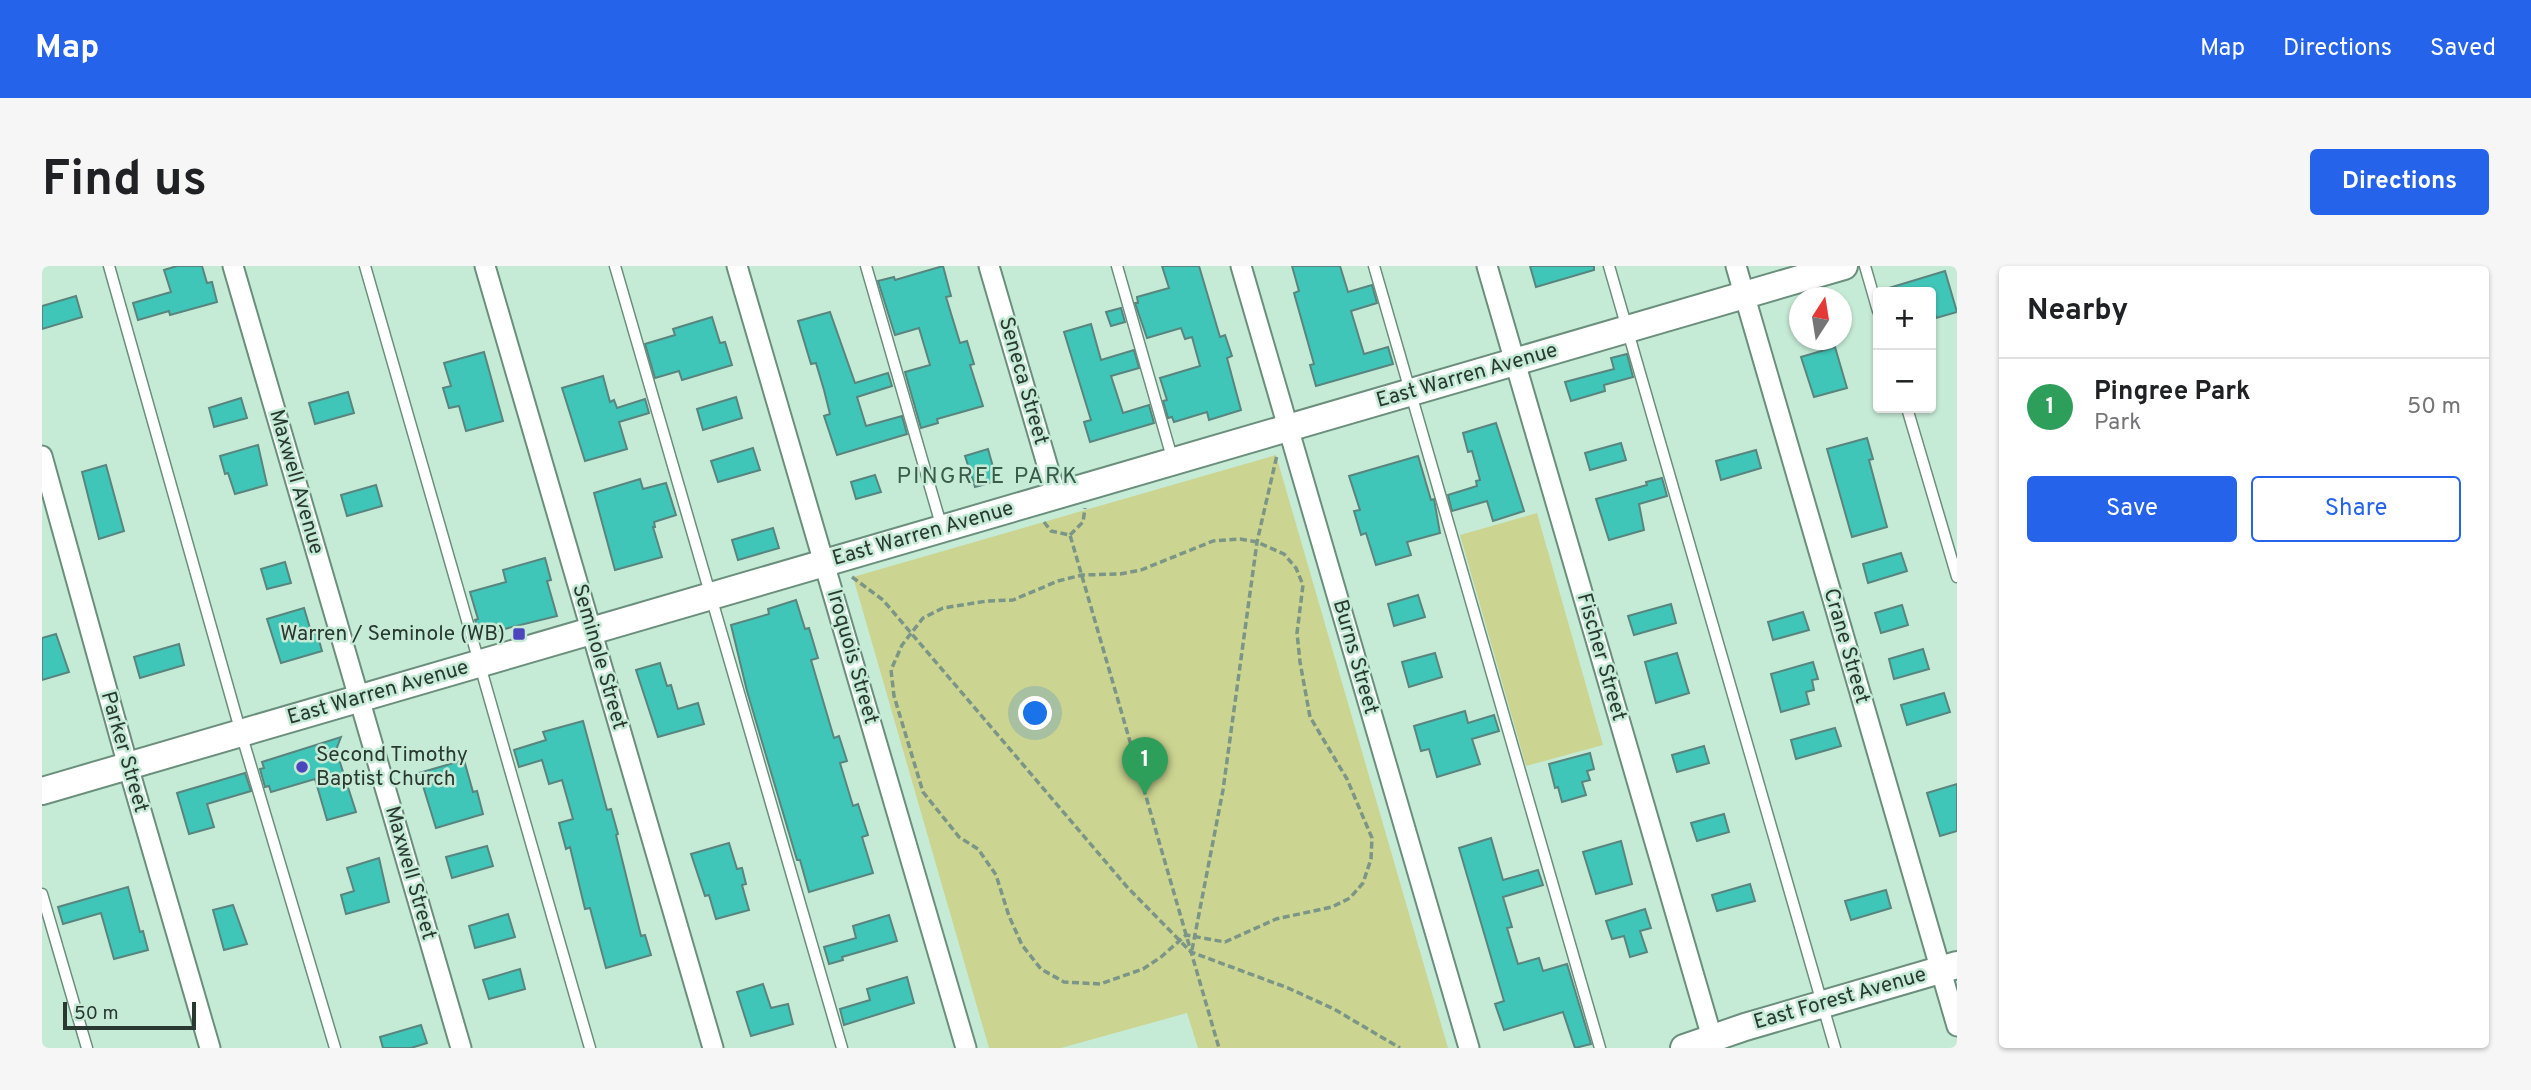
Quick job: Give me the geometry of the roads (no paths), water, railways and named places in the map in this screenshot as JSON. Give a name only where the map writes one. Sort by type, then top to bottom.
[{"type":"main road","name":"East Warren Avenue","points":[[42,791],[1844,266]]},
{"type":"main road","name":"East Forest Avenue","points":[[1684,1048],[1714,1043],[1822,1004],[1949,967]]},
{"type":"street","name":"Maxwell Avenue","points":[[233,266],[359,698]]},
{"type":"street","name":"Seminole Street","points":[[485,266],[713,1048]]},
{"type":"street","name":"Iroquois Street","points":[[737,266],[966,1048]]},
{"type":"street","name":"Seneca Street","points":[[989,266],[1056,495]]},
{"type":"street","name":"Burns Street","points":[[1241,266],[1469,1048]]},
{"type":"street","name":"Fischer Street","points":[[1487,266],[1714,1043]]},
{"type":"street","name":"Crane Street","points":[[1736,266],[1949,967],[1957,1026]]},
{"type":"street","name":"Parker Street","points":[[42,456],[210,1048]]},
{"type":"street","name":"Maxwell Street","points":[[359,698],[461,1048]]},
{"type":"lane","points":[[109,266],[241,733],[335,1048]]},
{"type":"lane","points":[[365,266],[590,1048]]},
{"type":"lane","points":[[615,266],[842,1048]]},
{"type":"lane","points":[[866,266],[942,528]]},
{"type":"lane","points":[[1116,266],[1173,461]]},
{"type":"lane","points":[[1374,266],[1600,1048]]},
{"type":"lane","points":[[1609,266],[1835,1048]]},
{"type":"lane","points":[[1865,266],[1873,294]]},
{"type":"lane","points":[[1908,413],[1957,577]]},
{"type":"lane","points":[[42,894],[87,1048]]},
{"type":"place","name":"Warren / Seminole (WB)","points":[[519,634]]},
{"type":"place","name":"Second Timothy Baptist Church","points":[[302,767]]},
{"type":"place","name":"Pingree Park","points":[[1145,795]]},
{"type":"district","name":"PINGREE PARK","points":[[988,477]]}]
